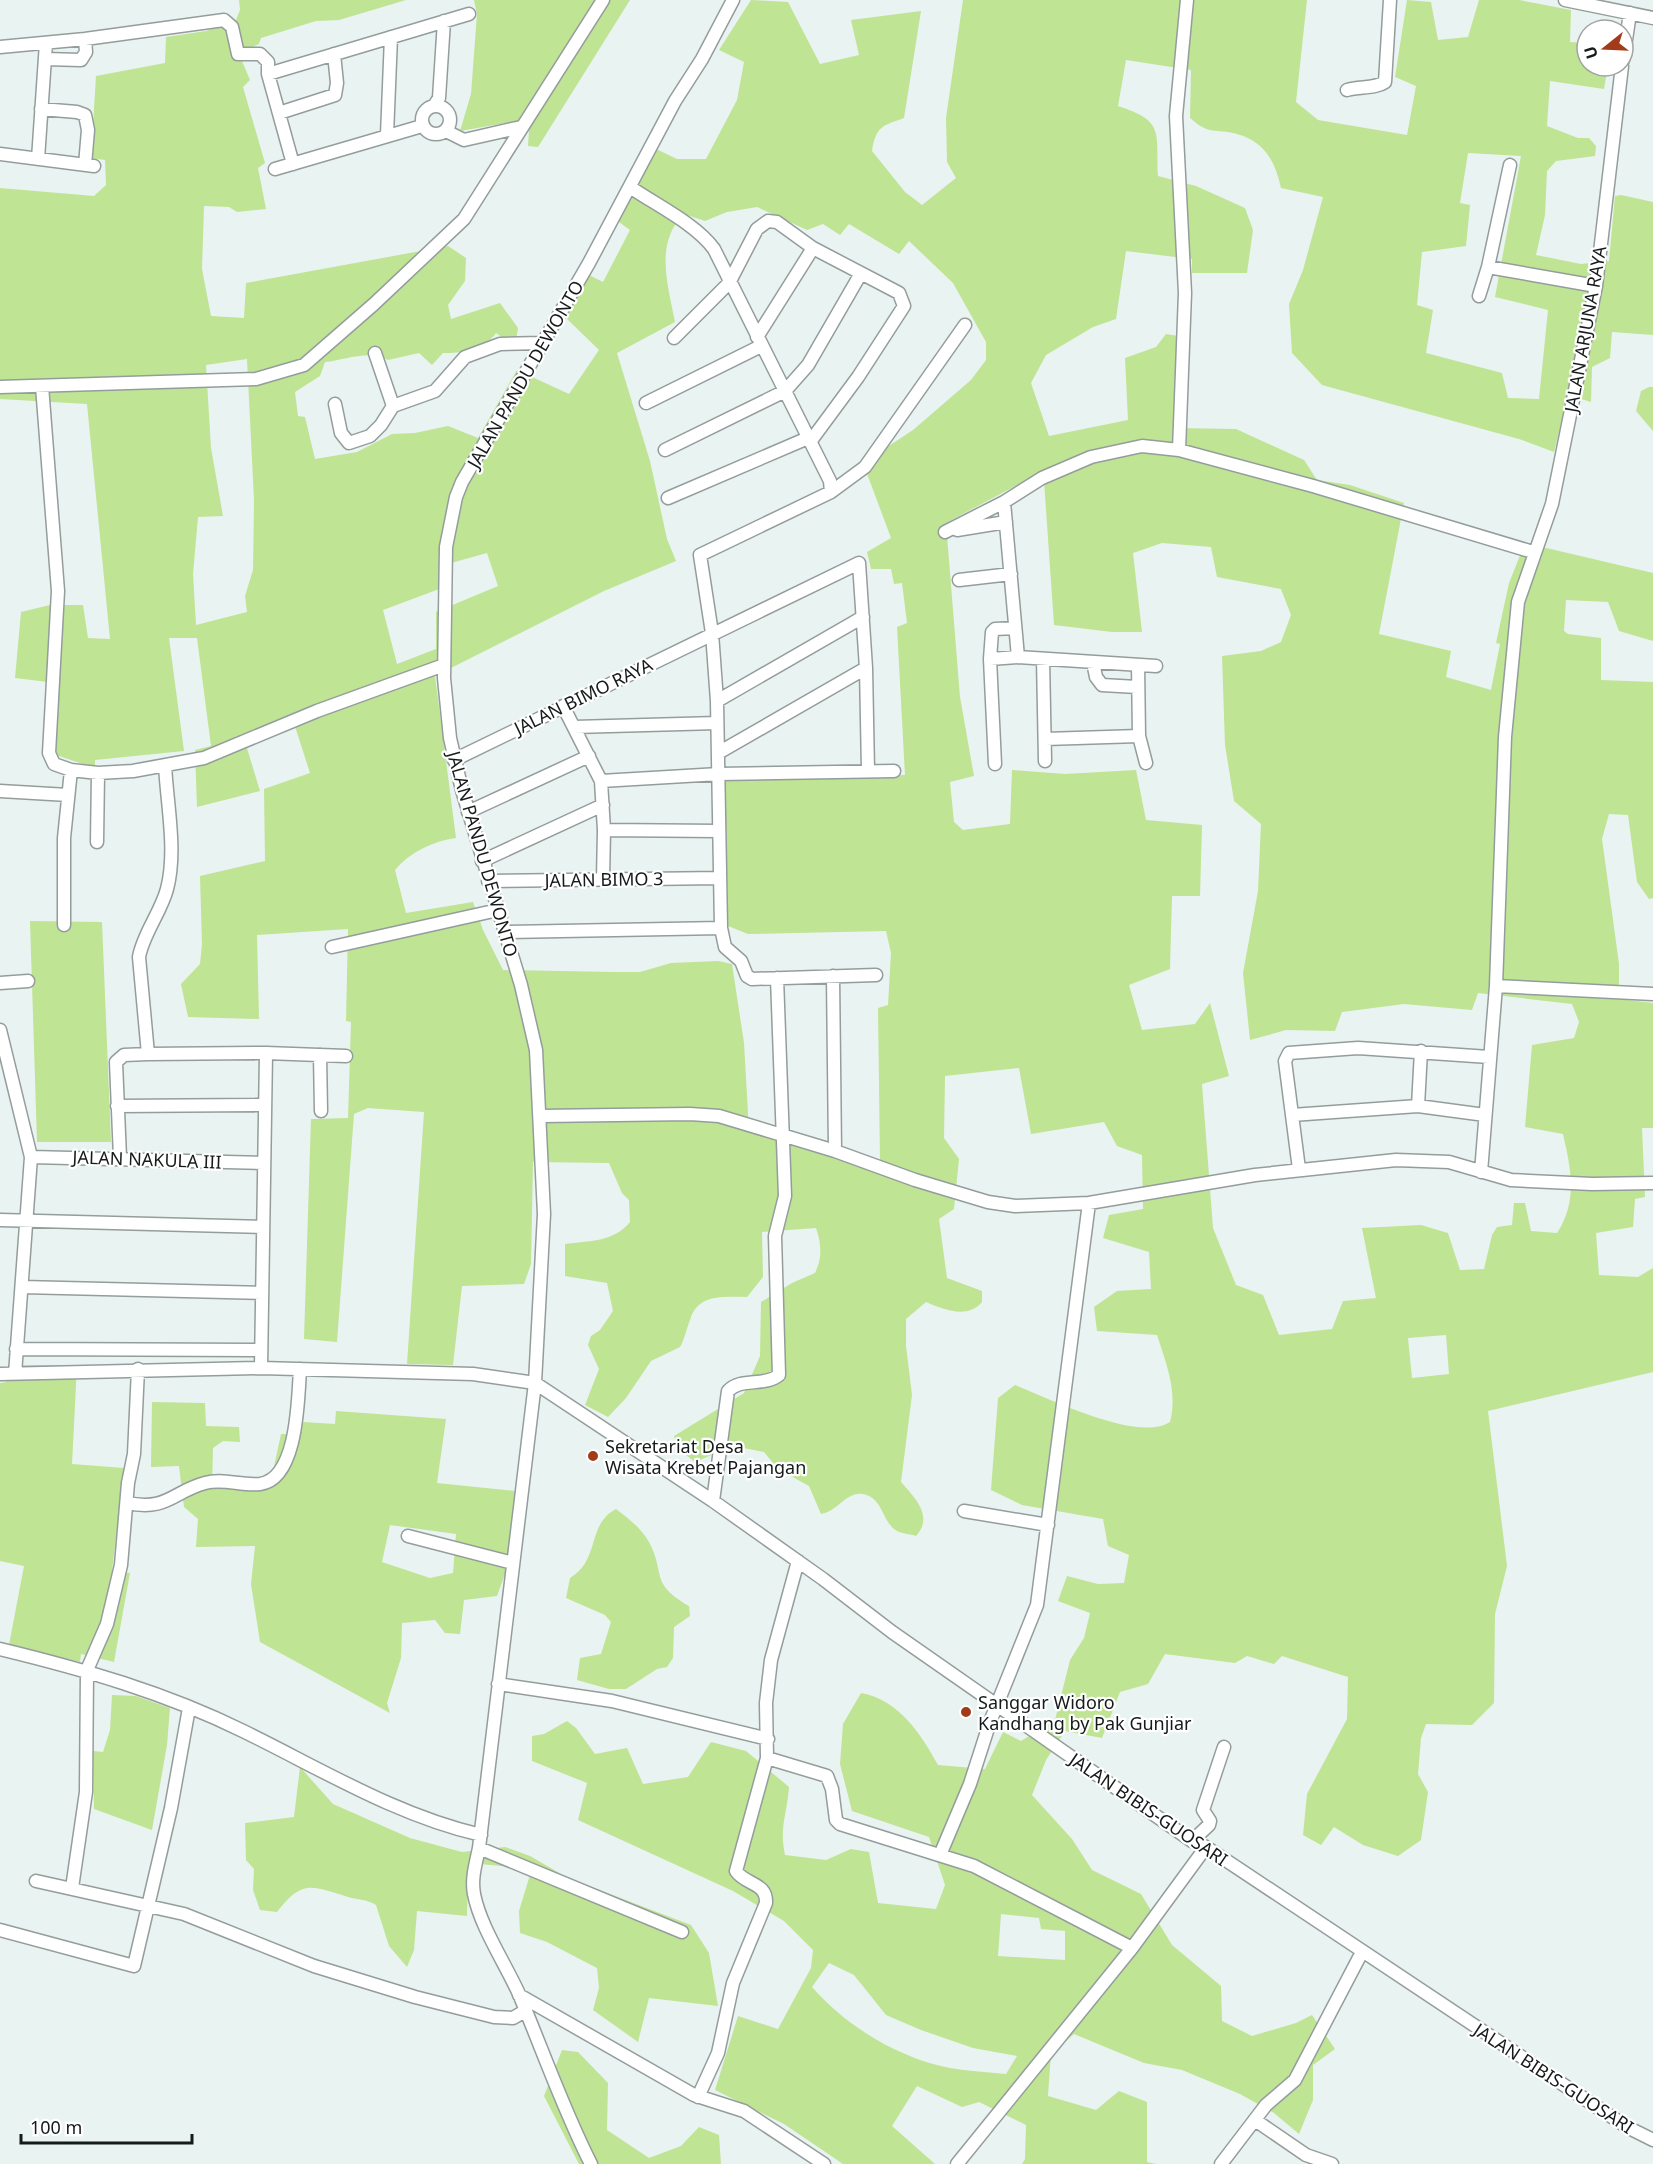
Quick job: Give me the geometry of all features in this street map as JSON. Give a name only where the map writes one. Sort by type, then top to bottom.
[{"type":"street","points":[[0,387],[256,379],[303,365],[374,304],[464,219],[603,0]]},
{"type":"street","name":"JALAN PANDU DEWONTO","points":[[591,2164],[571,2125],[519,1995],[484,1922],[474,1893],[473,1875],[481,1835],[535,1383],[543,1247],[541,1116],[536,1050],[521,985],[482,861],[454,760],[444,665],[446,547],[456,497],[733,0]]},
{"type":"street","points":[[1179,450],[1185,293],[1176,116],[1187,0]]},
{"type":"street","points":[[1347,90],[1361,86],[1380,86],[1386,82],[1390,0]]},
{"type":"street","points":[[1565,0],[1653,18]]},
{"type":"street","points":[[1629,18],[1630,13]]},
{"type":"street","points":[[268,74],[469,14]]},
{"type":"street","points":[[0,47],[85,39],[220,19],[232,27],[238,54],[260,54],[268,62],[268,74],[293,164]]},
{"type":"street","points":[[434,105],[443,107],[449,114],[450,123],[446,131],[438,135],[429,133],[422,126],[421,117],[425,109],[434,105],[439,98],[444,21]]},
{"type":"street","points":[[387,135],[391,37]]},
{"type":"street","points":[[45,59],[81,60],[86,52],[85,39]]},
{"type":"street","points":[[38,159],[46,43]]},
{"type":"street","points":[[279,113],[335,95],[337,83],[334,54]]},
{"type":"street","name":"JALAN ARJUNA RAYA","points":[[1481,1172],[1496,986],[1509,685],[1518,602],[1533,552],[1552,504],[1596,286],[1621,78]]},
{"type":"street","points":[[0,154],[90,165],[85,116],[77,112],[41,110]]},
{"type":"street","points":[[275,169],[422,126]]},
{"type":"street","points":[[446,131],[464,140],[521,127]]},
{"type":"street","points":[[1479,296],[1488,267],[1510,165]]},
{"type":"street","points":[[630,187],[707,239],[830,481],[831,492]]},
{"type":"street","points":[[668,498],[809,440],[858,377],[904,306],[899,293],[813,249],[777,222],[764,223],[757,229],[729,283],[674,338]]},
{"type":"street","points":[[646,403],[759,341],[813,249]]},
{"type":"street","points":[[1488,267],[1596,286]]},
{"type":"street","points":[[665,450],[785,391],[807,365],[860,275]]},
{"type":"street","points":[[876,975],[752,979],[747,976],[741,961],[725,948],[721,928],[717,701],[712,633],[700,555],[831,492],[865,467],[965,325]]},
{"type":"street","points":[[335,404],[341,433],[346,442],[352,444],[370,436],[381,425],[393,406],[435,391],[465,357],[484,348],[518,341],[541,343]]},
{"type":"street","points":[[375,353],[393,406]]},
{"type":"street","points":[[42,386],[58,591],[49,753],[54,764],[71,770],[98,773],[133,771],[204,758],[317,711],[444,665]]},
{"type":"street","points":[[1006,522],[945,532],[1004,502],[1042,478],[1091,457],[1142,446],[1179,450],[1383,506],[1533,552]]},
{"type":"street","points":[[1004,502],[1018,657]]},
{"type":"street","name":"JALAN BIMO RAYA","points":[[454,760],[859,563],[863,617]]},
{"type":"street","points":[[959,580],[1011,574]]},
{"type":"street","points":[[717,701],[863,617],[868,771]]},
{"type":"street","points":[[995,764],[990,659],[992,632],[995,629],[1015,627]]},
{"type":"street","points":[[990,659],[1018,657],[1156,666]]},
{"type":"street","points":[[1043,659],[1045,761]]},
{"type":"street","points":[[1093,662],[1096,677],[1102,685],[1137,687]]},
{"type":"street","points":[[1138,665],[1139,736],[1146,763]]},
{"type":"street","points":[[718,753],[866,668]]},
{"type":"street","points":[[563,706],[601,781],[604,830],[603,879]]},
{"type":"street","points":[[574,727],[717,723]]},
{"type":"street","points":[[1045,739],[1139,736]]},
{"type":"street","points":[[468,812],[589,756]]},
{"type":"street","points":[[148,1054],[140,957],[141,947],[162,904],[170,874],[165,765]]},
{"type":"street","points":[[64,925],[64,838],[71,770]]},
{"type":"street","points":[[601,781],[719,774],[894,771]]},
{"type":"street","points":[[97,842],[98,773]]},
{"type":"street","points":[[0,791],[68,795]]},
{"type":"street","points":[[482,861],[603,805]]},
{"type":"street","points":[[604,830],[719,831]]},
{"type":"street","name":"JALAN BIMO 3","points":[[488,881],[720,878]]},
{"type":"street","points":[[332,947],[498,910]]},
{"type":"street","points":[[505,932],[721,928]]},
{"type":"street","points":[[833,976],[835,1151]]},
{"type":"street","points":[[712,1501],[728,1391],[737,1385],[769,1381],[779,1375],[775,1236],[777,1221],[784,1206],[777,978]]},
{"type":"street","points":[[0,983],[27,981]]},
{"type":"street","points":[[1496,986],[1653,994]]},
{"type":"street","points":[[0,1030],[31,1157],[15,1374]]},
{"type":"street","points":[[1299,1169],[1286,1061],[1293,1052],[1358,1048],[1490,1057]]},
{"type":"street","points":[[1418,1106],[1421,1051]]},
{"type":"street","points":[[261,1368],[266,1053]]},
{"type":"street","points":[[120,1158],[115,1077],[118,1058],[148,1054],[266,1053],[346,1056]]},
{"type":"street","points":[[320,1055],[321,1111]]},
{"type":"street","points":[[117,1106],[265,1105]]},
{"type":"street","points":[[1292,1115],[1418,1106],[1485,1115]]},
{"type":"street","points":[[541,1116],[706,1115],[835,1151],[915,1180],[988,1202],[1029,1206],[1089,1203],[1299,1169],[1396,1161],[1449,1162],[1511,1180],[1592,1184],[1653,1183]]},
{"type":"street","name":"JALAN NAKULA III","points":[[31,1157],[264,1163]]},
{"type":"street","points":[[940,1856],[970,1784],[997,1704],[1036,1605],[1089,1203]]},
{"type":"street","points":[[0,1220],[263,1227]]},
{"type":"street","points":[[22,1287],[262,1293]]},
{"type":"street","points":[[16,1349],[261,1350]]},
{"type":"street","points":[[57,1349],[57,1373]]},
{"type":"street","points":[[0,1374],[138,1369],[261,1368],[473,1374],[535,1383]]},
{"type":"street","points":[[72,1888],[86,1792],[87,1670],[107,1624],[115,1599],[121,1565],[134,1454],[138,1369]]},
{"type":"street","points":[[127,1503],[153,1506],[203,1484],[219,1481],[259,1484],[273,1478],[284,1465],[297,1422],[300,1370]]},
{"type":"street","name":"JALAN BIBIS-GUOSARI","points":[[535,1383],[712,1501],[798,1561],[892,1632],[1192,1841],[1206,1847],[1628,2127],[1653,2140]]},
{"type":"street","points":[[964,1511],[1048,1525]]},
{"type":"street","points":[[408,1536],[513,1563]]},
{"type":"street","points":[[698,2097],[718,2053],[733,1983],[766,1903],[765,1894],[759,1886],[742,1878],[736,1870],[767,1758],[766,1703],[771,1660],[798,1561]]},
{"type":"street","points":[[0,1650],[87,1670],[189,1708],[241,1730],[392,1806],[481,1835]]},
{"type":"street","points":[[498,1684],[612,1701],[768,1739]]},
{"type":"street","points":[[0,1930],[134,1966],[171,1808],[189,1708]]},
{"type":"street","points":[[1192,1841],[1209,1825],[1203,1810],[1224,1747]]},
{"type":"street","points":[[767,1758],[827,1776],[835,1801],[836,1820],[840,1824],[974,1866],[1132,1948]]},
{"type":"street","points":[[957,2164],[1132,1948],[1206,1847]]},
{"type":"street","points":[[479,1848],[682,1932]]},
{"type":"street","points":[[36,1881],[149,1905],[194,1918],[314,1966],[415,1997],[494,2017],[513,2018],[525,2011]]},
{"type":"street","points":[[1221,2164],[1266,2105],[1295,2080],[1362,1952]]},
{"type":"street","points":[[519,1995],[698,2097],[744,2111],[824,2164]]},
{"type":"street","points":[[1255,2120],[1306,2155],[1332,2164]]},
{"type":"green space","points":[[239,0],[406,0],[339,20],[316,21],[261,38],[259,44],[246,50],[242,61],[250,80],[243,87],[265,163],[258,168],[266,209],[237,212],[229,207],[204,206],[202,269],[211,316],[244,318],[246,283],[448,246],[466,258],[465,281],[448,305],[451,319],[500,303],[518,328],[515,347],[496,333],[486,343],[472,349],[443,353],[432,365],[419,353],[388,360],[366,355],[325,362],[320,376],[295,392],[298,416],[305,417],[315,459],[357,452],[392,434],[415,433],[448,426],[478,438],[517,370],[569,394],[599,350],[564,316],[589,275],[603,282],[630,230],[619,222],[656,149],[677,159],[706,159],[737,100],[744,62],[719,50],[751,0],[788,2],[820,64],[859,55],[851,20],[921,11],[904,118],[881,128],[872,151],[905,192],[922,205],[956,178],[947,162],[946,118],[963,0],[1307,0],[1296,102],[1318,120],[1407,135],[1416,86],[1395,77],[1407,0],[1431,2],[1438,40],[1468,37],[1479,0],[1519,0],[1571,10],[1570,42],[1575,42],[1575,78],[1606,78],[1604,89],[1550,81],[1547,126],[1578,138],[1589,138],[1596,146],[1595,156],[1556,161],[1547,171],[1545,215],[1536,255],[1581,264],[1609,261],[1615,196],[1621,195],[1653,202],[1653,335],[1612,332],[1610,358],[1592,367],[1591,402],[1568,395],[1554,452],[1519,439],[1322,385],[1292,353],[1289,304],[1303,270],[1323,197],[1281,188],[1276,169],[1262,147],[1237,134],[1203,127],[1190,118],[1191,70],[1126,60],[1118,106],[1144,117],[1155,130],[1158,176],[1196,186],[1245,208],[1253,230],[1247,273],[1192,273],[1192,259],[1126,251],[1116,319],[1093,327],[1046,355],[1031,383],[1049,436],[1128,420],[1125,358],[1156,347],[1166,334],[1178,336],[1176,428],[1236,429],[1304,460],[1317,480],[1350,485],[1404,503],[1379,634],[1451,651],[1446,677],[1491,690],[1500,644],[1496,643],[1509,583],[1525,543],[1653,573],[1653,641],[1619,631],[1608,602],[1566,600],[1564,631],[1568,634],[1601,638],[1601,680],[1653,682],[1653,898],[1649,899],[1637,882],[1628,815],[1609,814],[1602,839],[1619,964],[1619,999],[1653,1003],[1653,1128],[1642,1128],[1645,1197],[1635,1199],[1633,1227],[1596,1233],[1599,1275],[1638,1277],[1653,1268],[1653,1372],[1488,1411],[1507,1566],[1495,1614],[1494,1703],[1472,1725],[1426,1724],[1421,1738],[1418,1774],[1428,1792],[1421,1840],[1398,1856],[1363,1845],[1334,1827],[1321,1845],[1303,1835],[1307,1794],[1347,1719],[1348,1677],[1282,1656],[1274,1664],[1247,1656],[1235,1663],[1165,1654],[1148,1684],[1120,1692],[1102,1738],[1065,1731],[1046,1760],[1032,1795],[1072,1839],[1092,1870],[1141,1894],[1172,1945],[1221,1986],[1222,2021],[1252,2036],[1296,2023],[1312,2015],[1335,2049],[1313,2065],[1313,2100],[1299,2134],[1274,2113],[1240,2094],[1182,2070],[1144,2063],[1074,2034],[1051,2053],[1048,2096],[1096,2110],[1119,2091],[1147,2102],[1147,2162],[1156,2164],[1022,2164],[1025,2159],[1026,2125],[979,2102],[962,2107],[917,2086],[892,2126],[935,2164],[843,2164],[784,2124],[715,2090],[738,2016],[778,2029],[811,1968],[813,1950],[784,1921],[733,1891],[578,1820],[587,1783],[532,1761],[532,1736],[544,1734],[567,1721],[576,1728],[595,1754],[627,1748],[643,1784],[688,1777],[711,1742],[746,1751],[789,1787],[783,1829],[785,1855],[826,1860],[851,1849],[869,1852],[878,1903],[936,1909],[945,1885],[929,1837],[852,1811],[840,1764],[843,1724],[861,1693],[875,1697],[887,1703],[907,1720],[938,1765],[985,1769],[1003,1732],[1021,1741],[1055,1720],[1070,1660],[1084,1638],[1090,1613],[1058,1601],[1067,1576],[1098,1584],[1124,1583],[1129,1555],[1108,1546],[1103,1519],[1022,1505],[991,1490],[998,1398],[1015,1385],[1071,1408],[1116,1423],[1137,1427],[1156,1427],[1170,1422],[1172,1389],[1157,1335],[1097,1331],[1094,1307],[1117,1291],[1151,1289],[1149,1252],[1103,1238],[1109,1215],[1143,1209],[1142,1155],[1117,1146],[1104,1122],[1031,1134],[1019,1068],[945,1076],[944,1138],[959,1159],[954,1209],[939,1219],[947,1278],[982,1291],[982,1302],[963,1312],[940,1308],[926,1302],[906,1319],[906,1346],[912,1395],[901,1482],[917,1501],[923,1514],[921,1529],[916,1536],[899,1532],[892,1527],[878,1504],[869,1496],[862,1494],[851,1496],[832,1510],[821,1514],[809,1486],[778,1469],[764,1452],[733,1446],[695,1462],[678,1449],[674,1436],[744,1393],[760,1356],[761,1302],[792,1283],[815,1273],[820,1250],[816,1228],[762,1232],[763,1277],[747,1297],[713,1298],[699,1305],[694,1311],[680,1347],[651,1361],[626,1398],[608,1417],[585,1405],[599,1369],[588,1345],[591,1336],[600,1330],[613,1311],[607,1283],[565,1276],[565,1244],[609,1237],[624,1229],[630,1222],[629,1200],[622,1193],[609,1163],[533,1162],[531,1264],[524,1284],[462,1286],[453,1365],[407,1364],[424,1112],[368,1108],[354,1114],[337,1342],[304,1339],[311,1119],[348,1118],[351,1022],[346,1021],[348,929],[257,935],[259,1019],[188,1017],[181,984],[200,964],[202,944],[200,876],[265,861],[264,789],[310,773],[291,714],[243,735],[260,791],[197,807],[195,750],[211,746],[197,638],[169,638],[184,751],[95,760],[95,768],[59,756],[43,754],[48,682],[15,678],[21,612],[50,605],[83,605],[88,638],[110,639],[87,404],[0,399],[0,188],[94,196],[106,185],[105,160],[91,158],[96,76],[165,63],[166,37],[206,31],[236,20],[240,10]],"holes":[[[1468,153],[1521,156],[1495,297],[1548,310],[1539,399],[1508,398],[1502,373],[1426,353],[1433,310],[1417,305],[1422,252],[1466,246],[1470,205],[1460,203]],[[757,207],[807,230],[823,224],[840,235],[849,224],[899,254],[909,241],[953,283],[986,342],[986,360],[971,380],[913,430],[863,463],[891,538],[867,552],[871,569],[891,569],[894,584],[902,583],[907,623],[897,627],[905,775],[725,780],[728,926],[748,934],[886,931],[891,953],[888,1005],[878,1008],[880,1161],[877,1171],[749,1131],[744,1043],[732,964],[718,961],[671,963],[640,972],[503,970],[483,930],[473,902],[406,913],[395,870],[422,848],[456,838],[435,676],[604,591],[676,561],[667,539],[650,461],[617,353],[675,322],[666,265],[666,251],[675,225],[684,214],[705,221],[727,212]],[[247,359],[254,500],[253,570],[245,596],[247,612],[196,625],[193,574],[198,517],[223,516],[211,448],[206,365]],[[1032,477],[1044,481],[1054,625],[1112,632],[1142,632],[1133,553],[1162,543],[1211,547],[1217,577],[1281,589],[1291,615],[1281,642],[1261,651],[1222,656],[1225,745],[1234,801],[1261,824],[1258,891],[1243,973],[1250,1040],[1286,1030],[1335,1031],[1342,1012],[1404,1004],[1472,1010],[1478,993],[1572,1004],[1579,1022],[1574,1038],[1532,1045],[1525,1127],[1563,1134],[1571,1185],[1568,1209],[1557,1233],[1531,1231],[1525,1203],[1514,1203],[1512,1225],[1497,1227],[1492,1235],[1484,1269],[1460,1270],[1448,1233],[1421,1225],[1362,1228],[1376,1298],[1343,1301],[1332,1329],[1279,1335],[1263,1295],[1236,1285],[1213,1228],[1202,1084],[1229,1076],[1210,1003],[1195,1024],[1142,1030],[1129,985],[1170,969],[1172,896],[1200,896],[1202,825],[1146,820],[1136,770],[1065,774],[1012,770],[1010,824],[963,830],[954,822],[950,782],[974,776],[960,697],[946,523]],[[487,553],[498,586],[436,612],[436,649],[397,664],[383,610],[450,585],[451,563]],[[1446,1335],[1449,1374],[1412,1378],[1408,1338]],[[1001,1914],[1039,1918],[1041,1929],[1065,1931],[1065,1960],[998,1956]],[[829,1963],[854,1975],[886,2015],[973,2048],[1017,2056],[1006,2074],[950,2068],[911,2057],[857,2027],[812,1987]]]},
{"type":"green space","points":[[474,0],[630,0],[538,147],[528,146],[529,130],[517,121],[460,131],[471,94],[477,14]]},
{"type":"green space","points":[[1653,387],[1653,431],[1636,411],[1641,391]]},
{"type":"green space","points":[[30,921],[102,922],[111,1142],[37,1142]]},
{"type":"green space","points":[[8,1365],[77,1365],[72,1464],[124,1468],[112,1571],[130,1573],[114,1662],[81,1654],[80,1662],[9,1645],[24,1566],[0,1561],[0,1383],[6,1382]]},
{"type":"green space","points":[[152,1402],[205,1403],[206,1426],[239,1427],[240,1442],[223,1441],[213,1448],[212,1488],[269,1490],[281,1434],[299,1434],[303,1422],[335,1424],[336,1411],[446,1419],[437,1483],[516,1491],[505,1574],[497,1596],[464,1600],[460,1634],[445,1633],[435,1620],[402,1623],[401,1658],[387,1703],[390,1713],[260,1642],[251,1584],[255,1546],[196,1547],[198,1519],[184,1507],[179,1466],[151,1467]],"holes":[[[390,1525],[456,1534],[453,1573],[430,1578],[382,1562]]]},
{"type":"green space","points":[[616,1509],[646,1537],[654,1553],[663,1584],[676,1598],[689,1606],[690,1616],[674,1627],[673,1658],[667,1667],[657,1669],[626,1689],[609,1689],[577,1680],[580,1658],[601,1654],[611,1622],[605,1615],[566,1598],[570,1578],[586,1561],[601,1524]]},
{"type":"green space","points":[[112,1695],[136,1696],[170,1708],[167,1745],[152,1830],[94,1809],[93,1751],[103,1752],[110,1730]]},
{"type":"green space","points":[[300,1767],[333,1804],[410,1838],[462,1852],[505,1847],[530,1856],[568,1878],[691,1925],[709,1953],[718,2006],[649,1998],[638,2042],[593,2010],[599,1988],[597,1968],[547,1942],[520,1933],[519,1911],[530,1875],[513,1867],[468,1863],[467,1916],[417,1911],[414,1950],[407,1967],[389,1946],[376,1905],[369,1902],[325,1890],[308,1888],[294,1894],[277,1912],[260,1910],[253,1890],[254,1869],[246,1860],[245,1823],[294,1817]]},
{"type":"green space","points":[[562,2050],[578,2052],[608,2083],[607,2130],[649,2158],[681,2146],[699,2127],[719,2135],[721,2164],[579,2164],[544,2096]]},
{"type":"place","name":"Sekretariat Desa Wisata Krebet Pajangan","points":[[593,1456]]},
{"type":"place","name":"Sanggar Widoro Kandhang by Pak Gunjiar","points":[[966,1712]]}]
